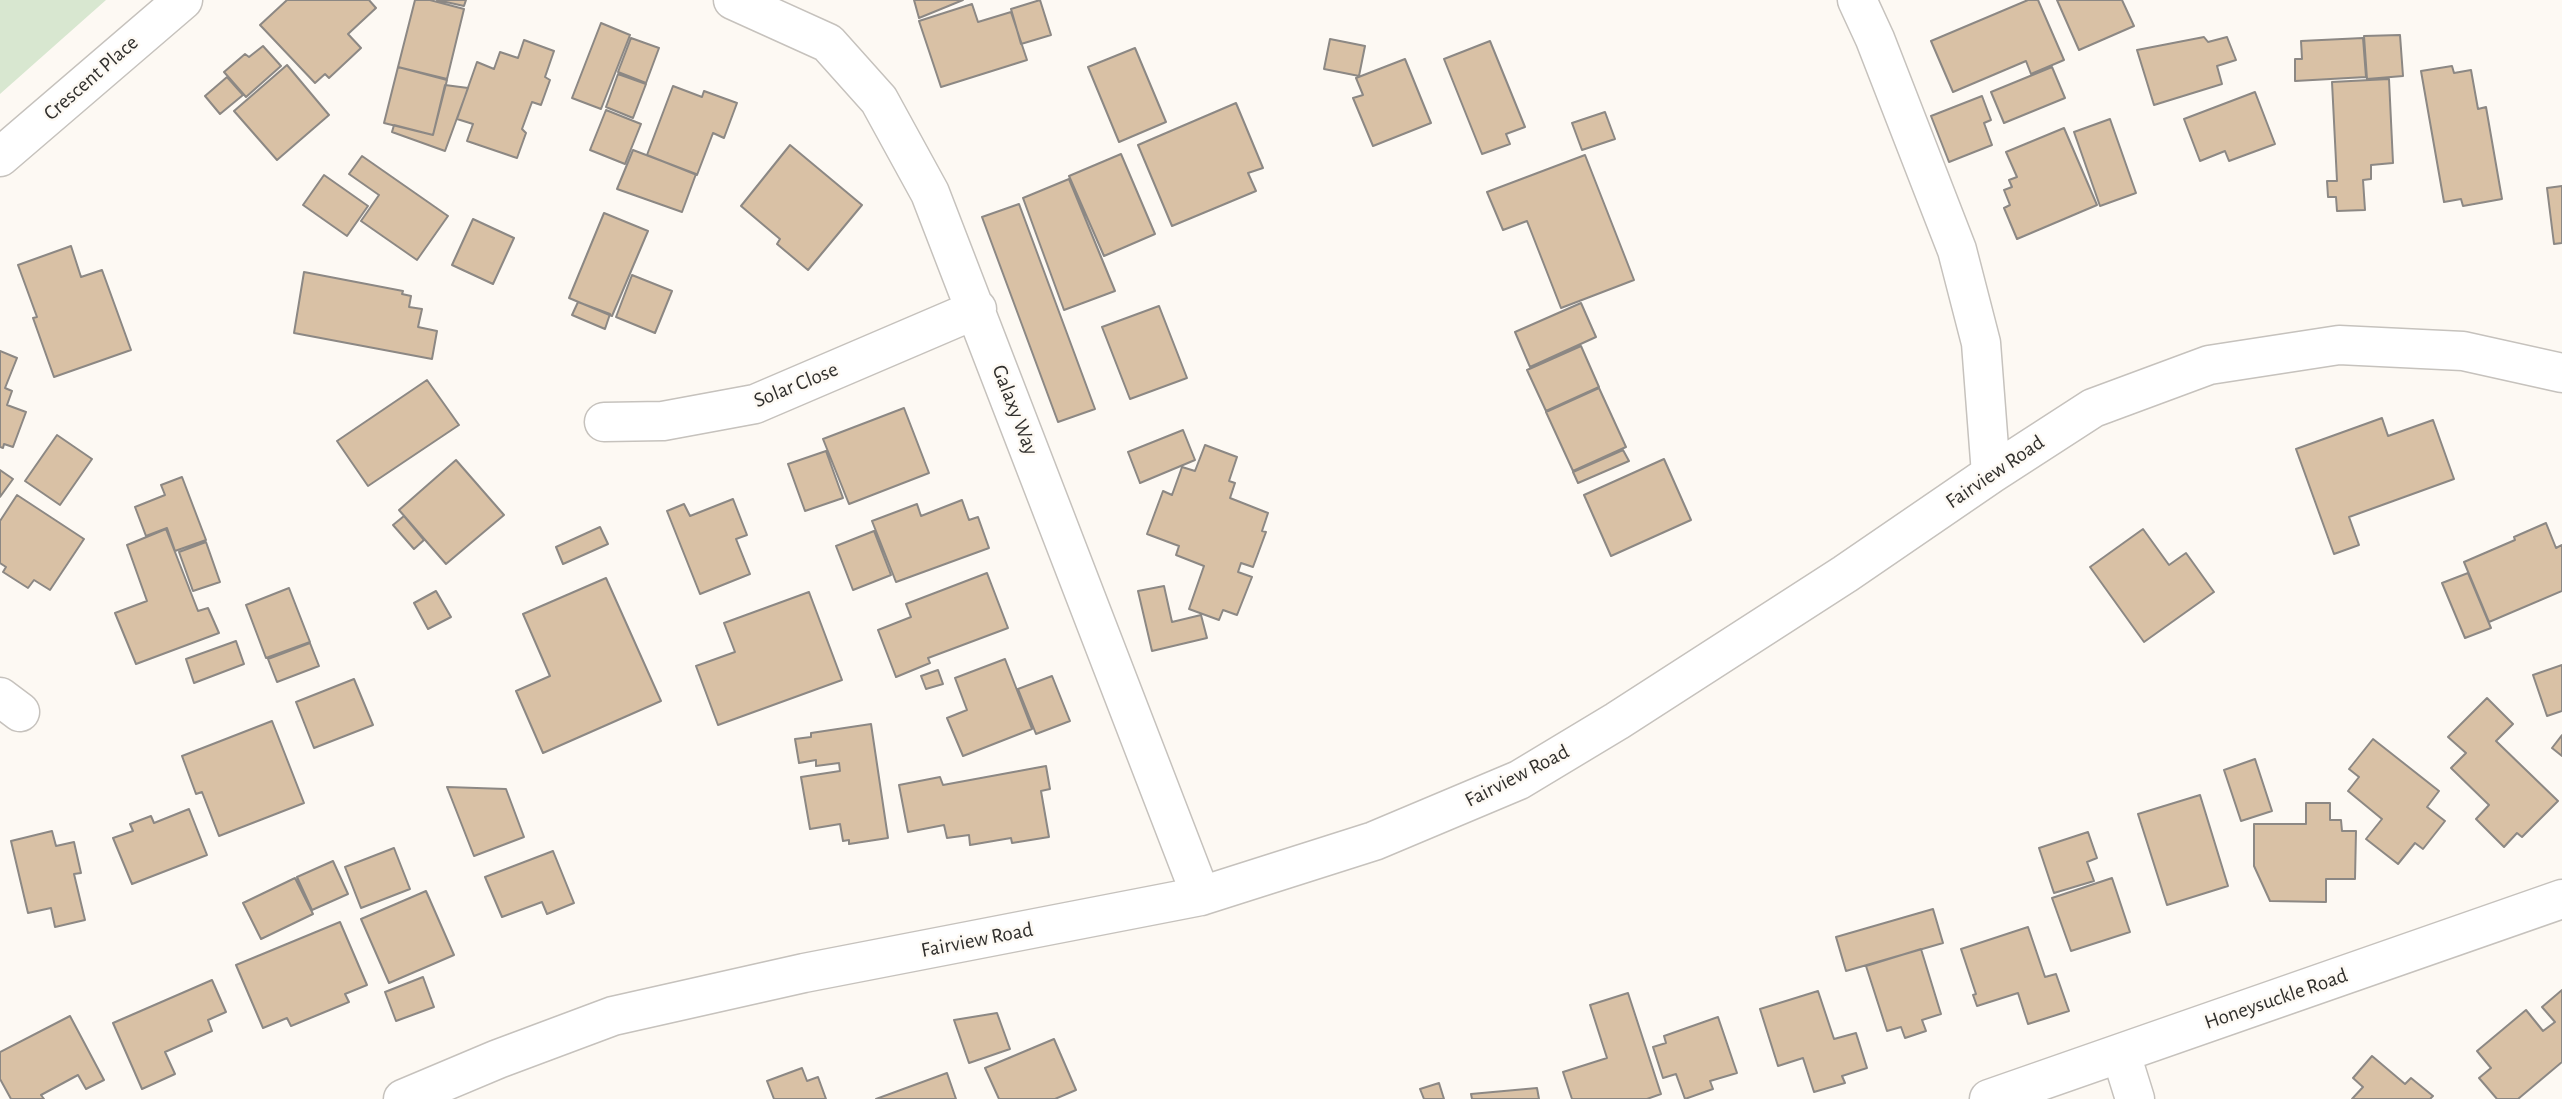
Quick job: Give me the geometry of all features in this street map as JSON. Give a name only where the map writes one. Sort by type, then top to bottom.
[{"type":"street","name":"Crescent Place","points":[[0,156],[183,0]]},
{"type":"street","name":"Galaxy Way","points":[[733,0],[828,43],[879,100],[930,193],[977,309],[1201,896]]},
{"type":"street","points":[[1857,0],[1875,39],[1957,250],[1981,343],[1991,474]]},
{"type":"street","name":"Solar Close","points":[[604,422],[663,421],[755,404],[977,309]]},
{"type":"street","name":"Fairview Road","points":[[403,1099],[498,1059],[613,1016],[804,973],[1201,896],[1374,841],[1519,780],[1617,721],[1845,574],[2093,408],[2209,365],[2339,345],[2463,351],[2562,373]]},
{"type":"street","name":"Honeysuckle Road","points":[[1989,1099],[2562,899]]},
{"type":"street","points":[[2121,1054],[2135,1099]]},
{"type":"green space","points":[[0,0],[106,0],[0,94]]},
{"type":"building","points":[[287,0],[369,0],[376,8],[348,34],[361,48],[329,78],[325,74],[315,83],[260,25]]},
{"type":"building","points":[[415,0],[430,0],[464,9],[447,79],[398,67]]},
{"type":"building","points":[[437,0],[466,0],[464,6]]},
{"type":"building","points":[[914,0],[963,0],[919,18]]},
{"type":"building","points":[[1040,0],[1051,35],[1021,44],[1011,9]]},
{"type":"building","points":[[2028,0],[2038,0],[2064,60],[2031,74],[2026,61],[1953,92],[1931,41]]},
{"type":"building","points":[[2057,0],[2122,0],[2134,26],[2079,50]]},
{"type":"building","points":[[972,4],[978,22],[1011,12],[1027,60],[941,87],[919,21]]},
{"type":"building","points":[[601,23],[630,35],[601,109],[572,98]]},
{"type":"building","points":[[2400,35],[2403,76],[2367,79],[2364,36]]},
{"type":"building","points":[[2204,37],[2208,42],[2227,37],[2236,60],[2217,66],[2222,84],[2154,105],[2137,50]]},
{"type":"building","points":[[631,38],[659,48],[646,83],[618,72]]},
{"type":"building","points":[[2363,38],[2366,77],[2295,81],[2295,59],[2302,59],[2301,41]]},
{"type":"building","points":[[1330,39],[1365,46],[1359,76],[1324,69]]},
{"type":"building","points":[[524,40],[554,51],[545,77],[550,80],[541,105],[532,102],[522,129],[526,133],[517,158],[467,141],[473,124],[457,119],[477,62],[494,69],[500,52],[518,58]]},
{"type":"building","points":[[1490,41],[1525,127],[1506,134],[1510,144],[1482,154],[1444,59]]},
{"type":"building","points":[[263,46],[281,66],[246,97],[224,72],[245,54],[249,57]]},
{"type":"building","points":[[1135,48],[1166,122],[1119,142],[1088,67]]},
{"type":"building","points":[[1405,59],[1431,123],[1373,146],[1353,98],[1363,95],[1356,78]]},
{"type":"building","points":[[287,65],[329,115],[277,160],[234,111]]},
{"type":"building","points":[[2452,66],[2454,73],[2471,70],[2478,109],[2486,107],[2502,199],[2463,206],[2461,199],[2444,202],[2421,71]]},
{"type":"building","points":[[398,67],[447,80],[433,135],[384,123]]},
{"type":"building","points":[[2052,67],[2065,98],[2004,123],[1991,92]]},
{"type":"building","points":[[618,74],[646,84],[633,118],[606,107]]},
{"type":"building","points":[[227,77],[243,95],[220,114],[205,96]]},
{"type":"building","points":[[2389,79],[2393,163],[2371,165],[2371,179],[2363,180],[2365,210],[2337,211],[2336,197],[2328,197],[2327,181],[2337,181],[2332,82]]},
{"type":"building","points":[[445,85],[468,88],[445,151],[392,132],[394,125],[433,135]]},
{"type":"building","points":[[673,86],[702,97],[704,91],[737,103],[724,138],[713,133],[697,175],[647,155]]},
{"type":"building","points":[[2255,92],[2275,144],[2229,161],[2225,151],[2200,161],[2184,119]]},
{"type":"building","points":[[1982,96],[1991,120],[1984,123],[1992,145],[1949,162],[1931,116]]},
{"type":"building","points":[[1236,103],[1263,168],[1248,173],[1256,191],[1172,226],[1138,145]]},
{"type":"building","points":[[606,110],[641,124],[625,164],[590,150]]},
{"type":"building","points":[[1605,112],[1615,139],[1582,150],[1572,123]]},
{"type":"building","points":[[2110,119],[2136,193],[2100,206],[2074,132]]},
{"type":"building","points":[[2064,128],[2097,205],[2017,239],[2004,208],[2010,205],[2004,190],[2012,187],[2009,180],[2017,177],[2006,152]]},
{"type":"building","points":[[790,145],[862,205],[808,270],[777,244],[780,239],[741,206]]},
{"type":"building","points":[[633,150],[696,174],[682,212],[617,189]]},
{"type":"building","points":[[1121,154],[1155,234],[1104,256],[1069,176]]},
{"type":"building","points":[[1585,155],[1634,280],[1561,308],[1527,221],[1503,230],[1487,192]]},
{"type":"building","points":[[362,156],[448,216],[417,260],[361,221],[379,195],[349,174]]},
{"type":"building","points":[[324,175],[368,206],[347,236],[303,205]]},
{"type":"building","points":[[1069,179],[1115,291],[1064,310],[1023,198]]},
{"type":"building","points":[[2562,186],[2562,243],[2554,244],[2547,188]]},
{"type":"building","points":[[1019,204],[1095,409],[1058,422],[982,217]]},
{"type":"building","points":[[604,213],[648,231],[612,316],[569,298]]},
{"type":"building","points":[[473,219],[514,238],[493,284],[452,265]]},
{"type":"building","points":[[71,246],[81,277],[102,270],[131,350],[54,377],[33,318],[37,317],[18,265]]},
{"type":"building","points":[[304,272],[403,291],[402,294],[411,296],[409,307],[422,309],[418,327],[437,331],[432,359],[294,333]]},
{"type":"building","points":[[632,275],[672,291],[655,333],[616,317]]},
{"type":"building","points":[[578,302],[610,314],[605,329],[572,315]]},
{"type":"building","points":[[1581,303],[1596,337],[1530,367],[1515,332]]},
{"type":"building","points":[[1159,306],[1187,378],[1130,399],[1102,327]]},
{"type":"building","points":[[1581,346],[1599,387],[1546,411],[1527,370]]},
{"type":"building","points":[[0,351],[17,358],[5,388],[12,391],[7,405],[26,412],[13,447],[4,444],[3,448],[0,447]]},
{"type":"building","points":[[427,380],[459,425],[368,486],[337,441]]},
{"type":"building","points":[[1599,388],[1626,447],[1573,471],[1546,412]]},
{"type":"building","points":[[904,408],[929,473],[849,504],[823,439]]},
{"type":"building","points":[[2382,418],[2388,436],[2433,420],[2454,479],[2349,517],[2359,545],[2334,554],[2296,449]]},
{"type":"building","points":[[1183,430],[1195,460],[1140,483],[1128,452]]},
{"type":"building","points":[[57,435],[92,459],[60,505],[25,481]]},
{"type":"building","points":[[1205,445],[1237,457],[1229,481],[1235,483],[1230,498],[1268,513],[1262,531],[1266,532],[1253,567],[1241,563],[1238,572],[1252,577],[1237,615],[1223,610],[1219,620],[1189,609],[1204,566],[1176,555],[1179,546],[1147,534],[1163,491],[1172,495],[1182,467],[1195,471]]},
{"type":"building","points":[[1623,450],[1629,461],[1578,483],[1573,472]]},
{"type":"building","points":[[826,451],[843,498],[805,511],[788,464]]},
{"type":"building","points":[[1664,459],[1691,520],[1611,556],[1584,495]]},
{"type":"building","points":[[456,460],[504,515],[446,564],[399,510]]},
{"type":"building","points":[[0,470],[13,479],[0,497]]},
{"type":"building","points":[[182,477],[206,540],[175,551],[167,528],[146,536],[135,507],[165,495],[161,485]]},
{"type":"building","points":[[17,495],[84,539],[50,590],[34,580],[28,588],[3,572],[6,567],[0,563],[0,521]]},
{"type":"building","points":[[733,499],[747,535],[736,539],[750,574],[700,594],[667,511],[684,504],[690,516]]},
{"type":"building","points":[[962,500],[969,520],[978,517],[989,548],[896,582],[872,521],[917,504],[921,516]]},
{"type":"building","points":[[404,516],[424,540],[414,549],[393,525]]},
{"type":"building","points":[[2546,523],[2556,548],[2562,545],[2562,591],[2489,622],[2464,562]]},
{"type":"building","points":[[600,527],[608,544],[563,564],[556,547]]},
{"type":"building","points":[[166,529],[198,611],[208,608],[219,633],[136,664],[115,613],[147,601],[127,545]]},
{"type":"building","points":[[2143,529],[2169,565],[2186,553],[2214,592],[2144,642],[2090,567]]},
{"type":"building","points":[[874,531],[891,575],[853,590],[836,546]]},
{"type":"building","points":[[206,542],[220,582],[193,591],[179,552]]},
{"type":"building","points":[[987,573],[1008,628],[928,658],[930,663],[896,677],[878,630],[911,617],[906,604]]},
{"type":"building","points":[[2468,573],[2491,628],[2465,638],[2442,583]]},
{"type":"building","points":[[606,578],[661,701],[543,753],[516,691],[550,676],[523,614]]},
{"type":"building","points":[[1164,586],[1172,622],[1201,615],[1207,638],[1152,651],[1138,591]]},
{"type":"building","points":[[289,588],[310,642],[266,658],[246,605]]},
{"type":"building","points":[[436,591],[451,617],[428,629],[414,603]]},
{"type":"building","points":[[809,592],[842,680],[718,725],[696,666],[735,652],[724,623]]},
{"type":"building","points":[[236,641],[244,664],[194,683],[186,659]]},
{"type":"building","points":[[310,643],[319,666],[277,682],[268,659]]},
{"type":"building","points":[[1005,659],[1032,729],[963,756],[947,718],[967,710],[955,678]]},
{"type":"building","points":[[2562,665],[2562,711],[2547,716],[2533,675]]},
{"type":"building","points":[[938,670],[943,684],[926,689],[921,676]]},
{"type":"building","points":[[1052,676],[1070,721],[1036,734],[1018,689]]},
{"type":"building","points":[[354,679],[373,725],[314,748],[296,702]]},
{"type":"building","points":[[2487,698],[2513,724],[2496,741],[2558,801],[2522,837],[2517,833],[2504,847],[2476,819],[2489,805],[2451,768],[2466,753],[2448,737]]},
{"type":"building","points":[[272,721],[304,803],[219,836],[202,792],[196,794],[182,756]]},
{"type":"building","points":[[871,724],[888,838],[849,844],[849,840],[843,841],[840,824],[810,829],[801,777],[840,771],[839,763],[816,766],[816,760],[799,763],[795,739],[811,737],[811,733]]},
{"type":"building","points":[[2562,735],[2562,756],[2552,748]]},
{"type":"building","points":[[2373,739],[2439,791],[2427,807],[2445,821],[2423,849],[2415,843],[2398,864],[2366,839],[2382,819],[2348,791],[2359,777],[2349,769]]},
{"type":"building","points":[[2255,759],[2272,811],[2241,821],[2224,770]]},
{"type":"building","points":[[1046,766],[1050,789],[1041,791],[1049,837],[1012,843],[1011,838],[970,845],[969,835],[947,838],[944,825],[908,832],[899,785],[940,777],[943,785]]},
{"type":"building","points":[[447,787],[506,789],[524,837],[474,856]]},
{"type":"building","points":[[2200,795],[2228,886],[2167,905],[2138,814]]},
{"type":"building","points":[[2306,803],[2330,803],[2330,820],[2341,820],[2342,831],[2356,831],[2355,879],[2326,879],[2326,902],[2270,901],[2254,866],[2254,824],[2306,824]]},
{"type":"building","points":[[189,809],[207,855],[132,884],[113,838],[133,831],[130,824],[151,816],[154,823]]},
{"type":"building","points":[[52,831],[56,846],[74,842],[81,873],[74,874],[85,920],[55,927],[51,908],[28,913],[11,841]]},
{"type":"building","points":[[2088,832],[2097,858],[2087,862],[2094,881],[2054,893],[2039,848]]},
{"type":"building","points":[[394,848],[410,889],[361,908],[345,867]]},
{"type":"building","points":[[553,851],[574,903],[547,914],[542,902],[502,917],[485,877]]},
{"type":"building","points":[[333,861],[348,894],[312,910],[297,877]]},
{"type":"building","points":[[295,878],[313,914],[261,939],[243,903]]},
{"type":"building","points":[[2112,878],[2130,932],[2071,951],[2052,898]]},
{"type":"building","points":[[426,891],[454,955],[389,983],[361,919]]},
{"type":"building","points":[[1933,909],[1943,943],[1846,971],[1836,937]]},
{"type":"building","points":[[340,922],[367,985],[345,994],[349,1002],[291,1026],[287,1018],[263,1028],[236,965]]},
{"type":"building","points":[[2028,927],[2045,977],[2056,974],[2069,1011],[2028,1024],[2018,993],[1977,1006],[1973,995],[1976,994],[1961,949]]},
{"type":"building","points":[[1921,949],[1941,1014],[1922,1020],[1926,1031],[1905,1038],[1901,1027],[1887,1031],[1866,966]]},
{"type":"building","points":[[423,977],[434,1007],[396,1021],[385,992]]},
{"type":"building","points":[[212,980],[226,1012],[208,1020],[212,1031],[165,1052],[175,1074],[142,1089],[113,1023]]},
{"type":"building","points":[[2562,990],[2562,1062],[2518,1099],[2497,1099],[2479,1078],[2491,1068],[2477,1051],[2526,1010],[2543,1031],[2555,1022],[2542,1007]]},
{"type":"building","points":[[1818,991],[1834,1039],[1856,1033],[1867,1068],[1842,1076],[1845,1083],[1814,1092],[1803,1058],[1778,1066],[1760,1009]]},
{"type":"building","points":[[1628,993],[1661,1094],[1647,1099],[1572,1099],[1563,1072],[1607,1058],[1590,1005]]},
{"type":"building","points":[[997,1013],[1010,1049],[969,1063],[954,1020]]},
{"type":"building","points":[[70,1016],[104,1080],[86,1089],[78,1075],[41,1095],[44,1099],[11,1099],[0,1079],[0,1052]]},
{"type":"building","points":[[1718,1017],[1737,1073],[1710,1081],[1713,1089],[1685,1099],[1676,1074],[1663,1078],[1653,1047],[1666,1043],[1664,1036]]},
{"type":"building","points":[[1054,1039],[1076,1090],[1055,1099],[999,1099],[985,1068]]},
{"type":"building","points":[[2372,1056],[2405,1084],[2411,1078],[2433,1096],[2430,1099],[2352,1099],[2363,1087],[2353,1078]]},
{"type":"building","points":[[802,1068],[807,1081],[818,1077],[826,1099],[774,1099],[767,1081]]},
{"type":"building","points":[[947,1073],[956,1099],[876,1099]]},
{"type":"building","points":[[1439,1083],[1444,1099],[1424,1099],[1420,1089]]},
{"type":"building","points":[[1537,1088],[1539,1099],[1472,1099],[1471,1094]]}]
